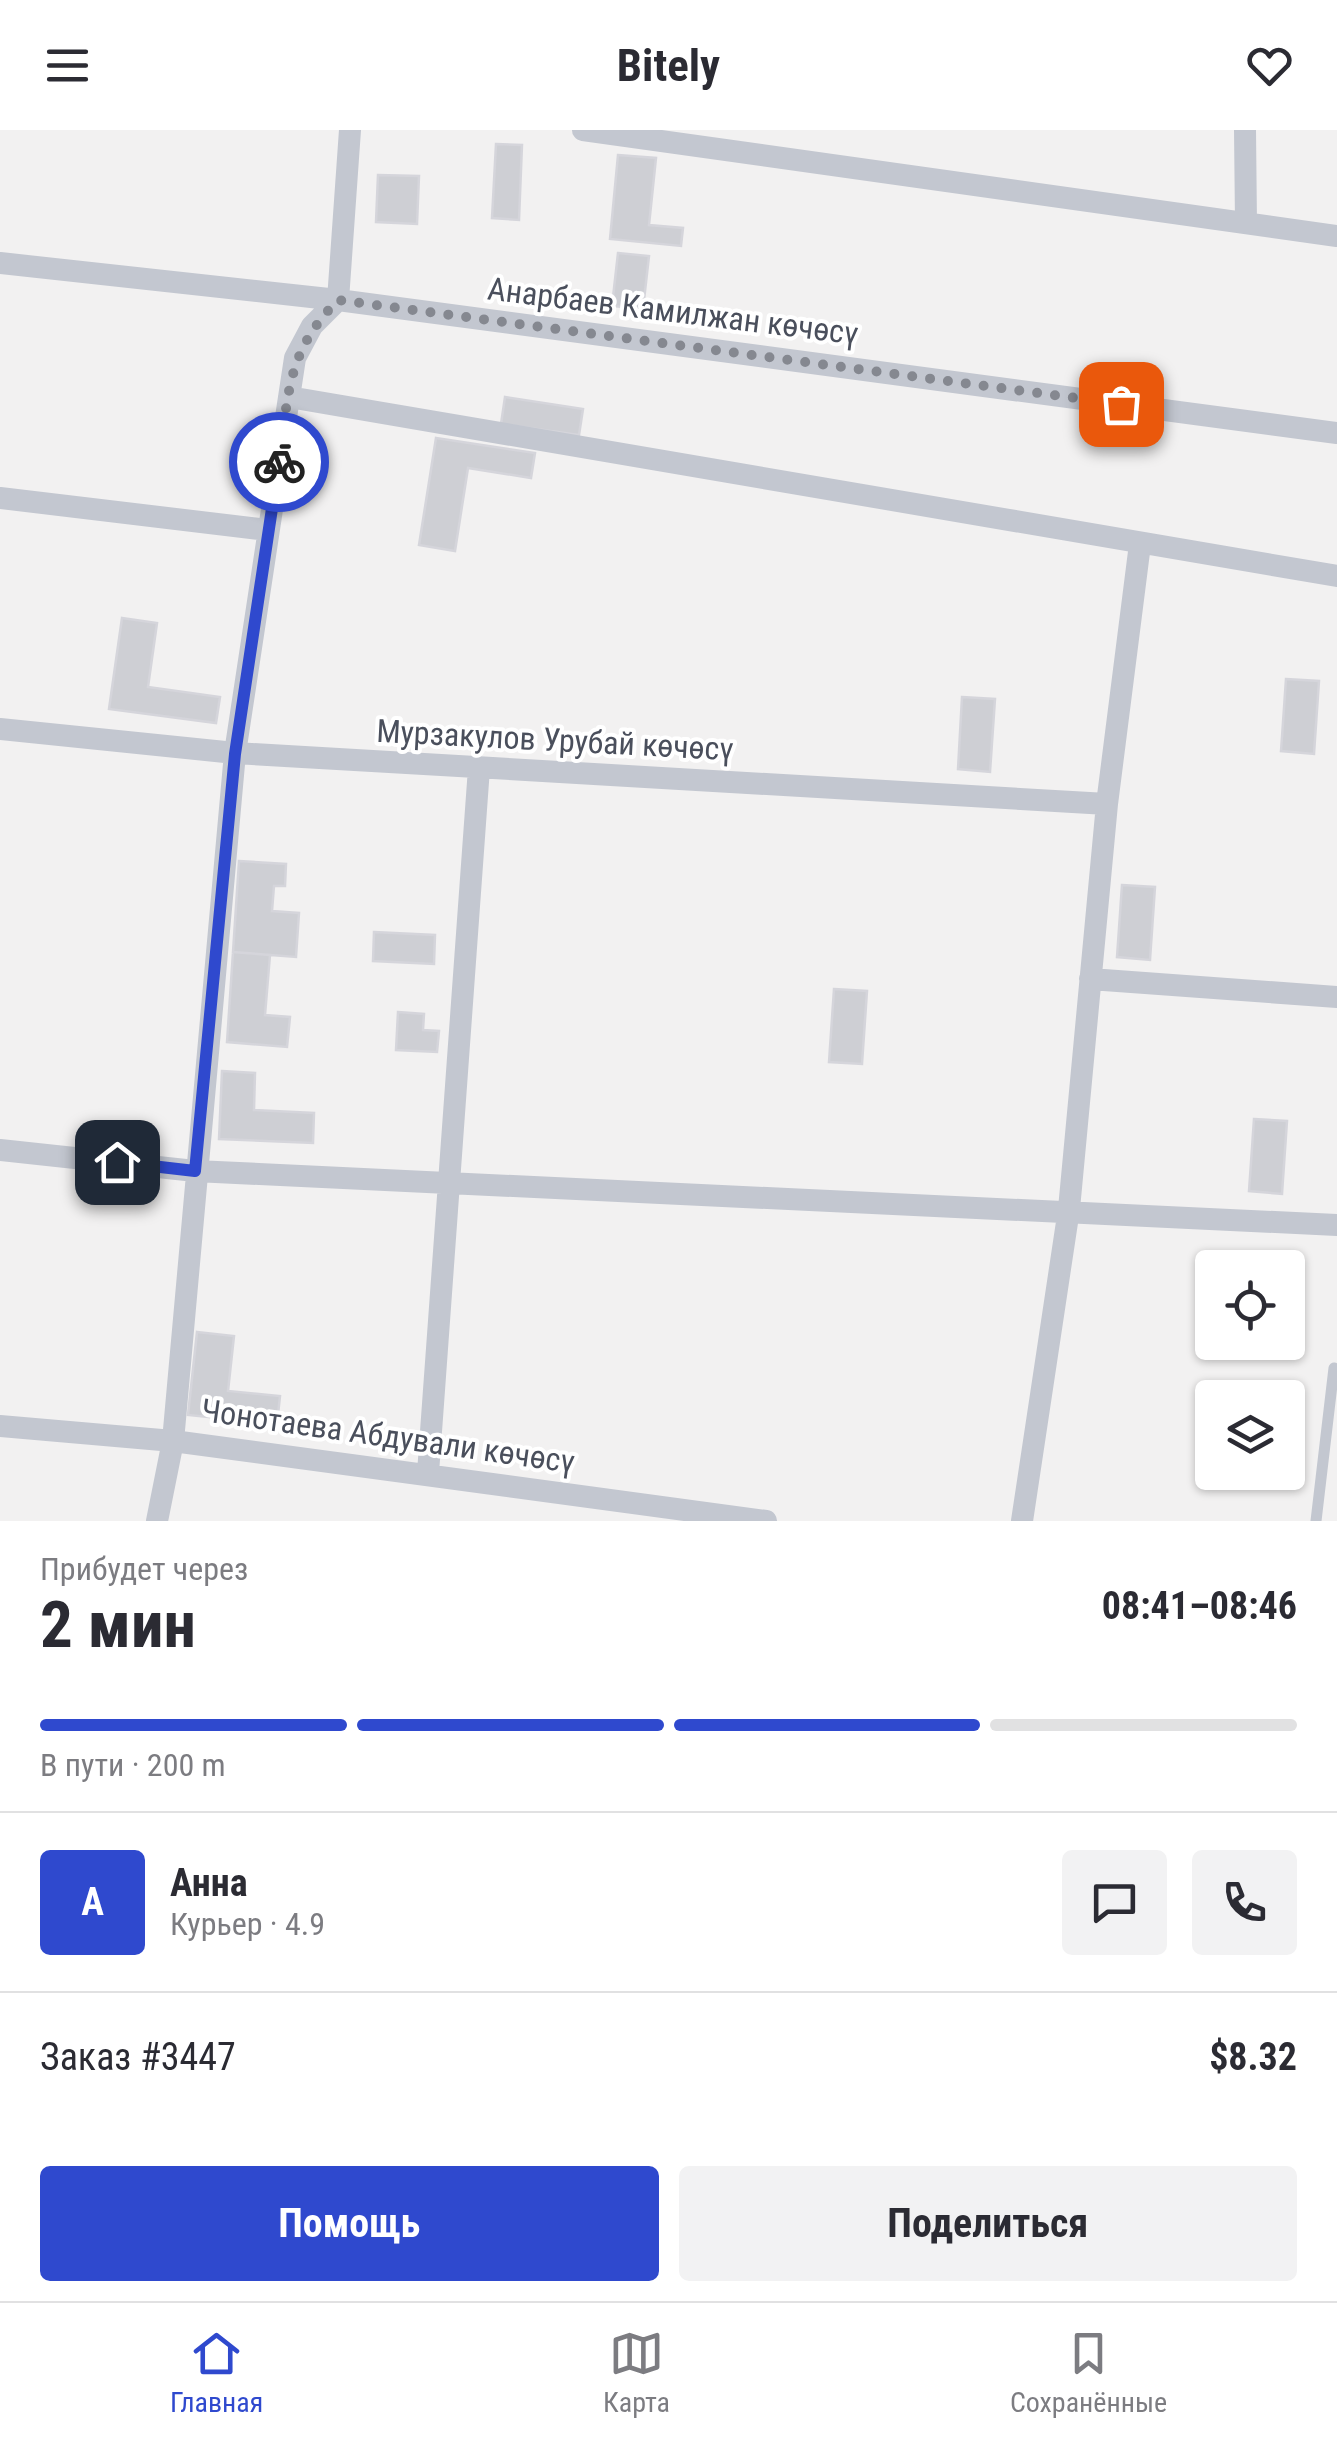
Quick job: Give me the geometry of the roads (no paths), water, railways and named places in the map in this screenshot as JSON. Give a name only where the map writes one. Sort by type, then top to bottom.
[{"type":"street","points":[[157,1521],[172,1440],[235,754],[295,358],[312,326],[338,300],[350,130]]},
{"type":"street","points":[[584,130],[646,134],[1337,236]]},
{"type":"street","points":[[1245,130],[1246,223]]},
{"type":"street","name":"Анарбаев Камилжан көчөсү","points":[[0,263],[338,300],[1337,433]]},
{"type":"street","points":[[289,397],[1337,576]]},
{"type":"street","points":[[0,498],[268,530]]},
{"type":"street","points":[[1022,1521],[1069,1209],[1107,804],[1140,544]]},
{"type":"street","name":"Мурзакулов Урубай көчөсү","points":[[0,729],[235,754],[1107,804]]},
{"type":"street","points":[[428,1473],[479,768]]},
{"type":"street","points":[[1090,979],[1337,997]]},
{"type":"street","points":[[0,1150],[195,1171],[1069,1209],[1337,1225]]},
{"type":"street","name":"Чонотаева Абдували көчөсү","points":[[0,1426],[172,1440],[766,1521]]},
{"type":"lane","points":[[1316,1521],[1334,1368]]}]
